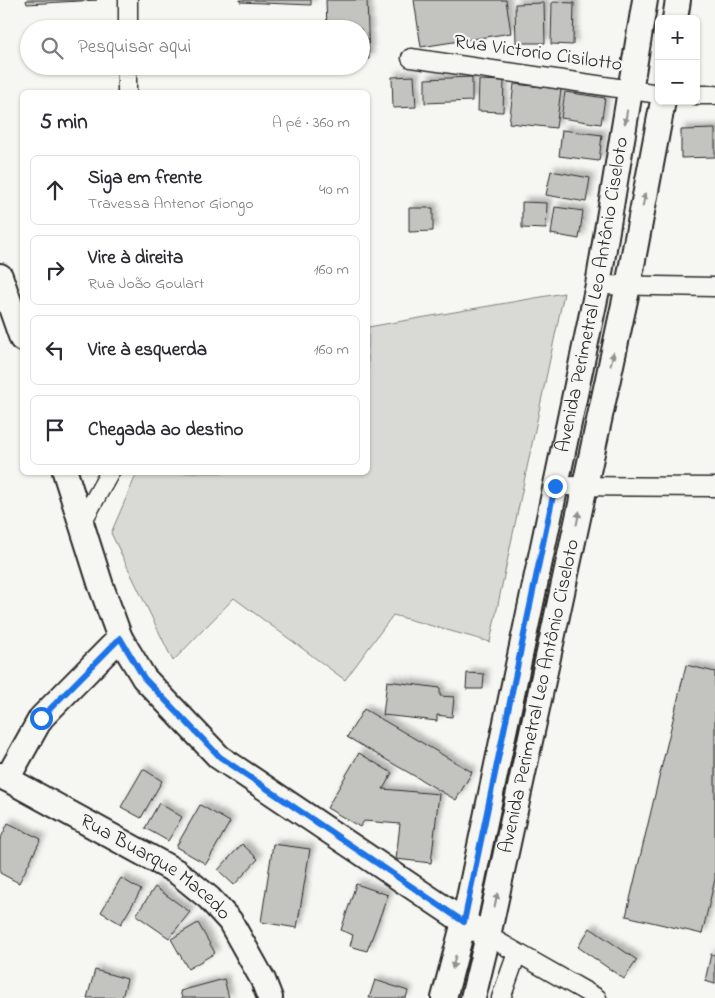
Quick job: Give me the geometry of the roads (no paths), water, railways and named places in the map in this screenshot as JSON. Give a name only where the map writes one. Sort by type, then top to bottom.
[{"type":"street","points":[[128,0],[128,20]]},
{"type":"street","name":"Avenida Perimetral Leo Antônio Ciseloto","points":[[444,998],[464,922],[598,285],[645,0]]},
{"type":"street","points":[[676,15],[678,0]]},
{"type":"street","name":"Rua Victorio Cisilotto","points":[[411,58],[655,93]]},
{"type":"street","points":[[127,75],[127,90]]},
{"type":"street","points":[[700,95],[715,95]]},
{"type":"street","name":"Avenida Perimetral Leo Antônio Ciseloto","points":[[473,998],[628,286],[662,105]]},
{"type":"street","points":[[0,276],[20,333]]},
{"type":"street","points":[[598,285],[715,287]]},
{"type":"street","points":[[66,475],[101,586],[120,638],[144,678],[220,757],[464,922],[597,998]]},
{"type":"street","points":[[82,524],[108,475]]},
{"type":"street","points":[[555,486],[715,487]]},
{"type":"street","points":[[4,777],[41,718],[120,638]]},
{"type":"street","points":[[498,754],[526,761]]},
{"type":"street","name":"Rua Buarque Macedo","points":[[4,777],[177,872],[209,898],[230,920],[263,980],[270,998]]},
{"type":"street","points":[[501,998],[517,953]]}]
